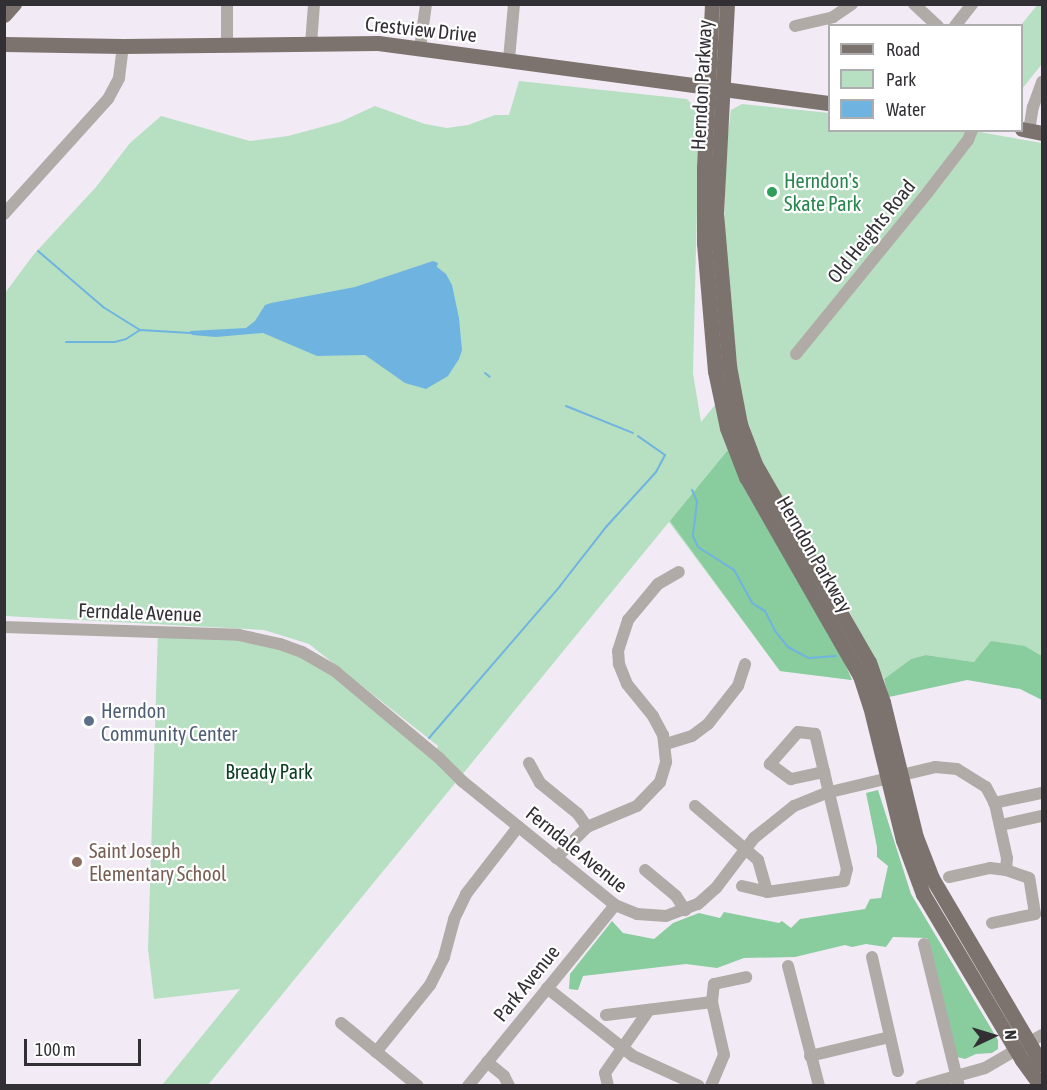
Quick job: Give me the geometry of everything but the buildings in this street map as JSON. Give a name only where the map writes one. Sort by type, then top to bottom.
[{"type":"main road","points":[[4,15],[14,4]]},
{"type":"main road","name":"Herndon Parkway","points":[[712,4],[716,89]]},
{"type":"main road","name":"Herndon Parkway","points":[[727,4],[704,168],[704,243],[716,371],[727,428],[746,477],[857,669],[916,837],[938,892],[1041,1086]]},
{"type":"main road","name":"Crestview Drive","points":[[4,44],[123,46],[378,43],[828,103]]},
{"type":"main road","name":"Herndon Parkway","points":[[1022,1047],[1042,1065]]},
{"type":"street","points":[[227,4],[227,44]]},
{"type":"street","points":[[311,44],[314,4]]},
{"type":"street","points":[[420,48],[426,4]]},
{"type":"street","points":[[509,60],[514,4]]},
{"type":"street","points":[[795,26],[833,17],[852,4]]},
{"type":"street","points":[[915,4],[936,24]]},
{"type":"street","points":[[957,24],[972,4]]},
{"type":"street","points":[[4,214],[108,99],[119,78],[123,46]]},
{"type":"street","points":[[1031,131],[1033,107],[1042,82]]},
{"type":"street","name":"Old Heights Road","points":[[796,354],[928,192],[968,140],[971,132]]},
{"type":"street","points":[[556,858],[587,827],[628,811],[646,800],[664,773],[666,744],[659,725],[622,674],[618,651],[619,640],[628,620],[658,584],[680,572]]},
{"type":"street","name":"Ferndale Avenue","points":[[4,627],[239,635],[290,648],[336,672],[518,827],[615,905],[650,916],[675,914],[698,904],[716,888],[746,848],[780,815],[810,798],[935,767],[957,769],[986,787],[1001,825],[1007,858],[1006,870]]},
{"type":"street","points":[[666,744],[692,736],[708,724],[738,686],[745,664]]},
{"type":"street","points":[[742,886],[767,892],[844,881],[847,868],[815,734],[798,732],[770,764],[791,779],[824,772]]},
{"type":"street","points":[[529,763],[540,783],[578,814],[587,827]]},
{"type":"street","points":[[994,803],[1042,793]]},
{"type":"street","points":[[695,806],[758,860],[767,892]]},
{"type":"street","points":[[1001,825],[1042,816]]},
{"type":"street","points":[[376,1052],[430,985],[444,957],[452,926],[466,894],[518,827]]},
{"type":"street","points":[[949,877],[990,868],[1006,870],[1029,878],[1035,914],[992,923]]},
{"type":"street","points":[[645,870],[676,896],[685,910]]},
{"type":"street","name":"Park Avenue","points":[[468,1086],[615,905]]},
{"type":"street","points":[[924,944],[958,1081]]},
{"type":"street","points":[[872,957],[898,1071]]},
{"type":"street","points":[[788,966],[819,1086]]},
{"type":"street","points":[[711,1086],[724,1055],[712,1002],[714,984],[746,977]]},
{"type":"street","points":[[547,988],[633,1056],[699,1086]]},
{"type":"street","points":[[606,1015],[712,1002]]},
{"type":"street","points":[[608,1086],[605,1073],[649,1010]]},
{"type":"street","points":[[341,1023],[417,1086]]},
{"type":"street","points":[[921,1086],[958,1081],[1042,1035]]},
{"type":"street","points":[[810,1056],[890,1037]]},
{"type":"street","points":[[488,1062],[504,1076],[509,1086]]},
{"type":"green space","points":[[1038,4],[1042,5],[1042,64],[1023,88],[1023,24]]},
{"type":"green space","name":"Bready Park","points":[[519,81],[687,99],[697,110],[699,126],[693,373],[701,422],[738,377],[724,240],[726,147],[731,110],[742,104],[828,113],[828,132],[980,132],[1042,143],[1042,656],[1025,646],[974,662],[926,655],[911,659],[884,679],[845,603],[770,478],[756,448],[749,424],[728,450],[734,470],[810,605],[839,651],[852,680],[780,671],[669,522],[208,1085],[162,1085],[240,989],[154,999],[148,949],[158,631],[239,635],[305,654],[435,754],[438,746],[309,644],[264,630],[5,616],[5,293],[34,254],[96,187],[130,143],[161,116],[250,141],[288,136],[340,122],[375,106],[425,124],[447,128],[468,125],[495,115],[509,115]]},
{"type":"green space","points":[[728,450],[742,485],[839,651],[852,680],[780,671],[670,521]]},
{"type":"green space","points":[[991,641],[1025,646],[1042,656],[1042,700],[1020,689],[967,680],[889,697],[884,679],[911,659],[926,655],[974,662]]},
{"type":"green space","points":[[878,790],[911,894],[998,1040],[998,1049],[992,1053],[976,1054],[965,1059],[957,1057],[927,938],[893,937],[886,947],[866,944],[852,947],[845,945],[795,957],[744,958],[717,968],[686,964],[583,976],[578,990],[569,989],[570,974],[612,921],[623,933],[654,939],[673,923],[699,913],[720,918],[724,912],[779,923],[782,921],[791,928],[800,919],[865,909],[870,899],[881,898],[888,866],[877,857],[866,793]]},
{"type":"water","points":[[433,261],[438,263],[437,267],[446,274],[452,285],[459,318],[462,350],[448,376],[426,389],[405,383],[365,355],[317,356],[263,333],[216,337],[192,335],[190,331],[246,328],[255,321],[265,305],[355,287]]},
{"type":"waterway","points":[[38,251],[103,307],[140,330],[191,333]]},
{"type":"waterway","points":[[66,342],[115,342],[126,339],[140,330]]},
{"type":"waterway","points":[[485,373],[490,377]]},
{"type":"waterway","points":[[566,406],[633,433]]},
{"type":"waterway","points":[[429,738],[560,586],[606,527],[656,472],[665,455],[638,436]]},
{"type":"waterway","points":[[692,490],[697,502],[693,536],[698,547],[734,570],[752,603],[765,611],[775,631],[788,647],[809,658],[836,656]]},
{"type":"place","name":"Herndon's Skate Park","points":[[772,192]]},
{"type":"place","name":"Herndon Community Center","points":[[89,721]]},
{"type":"place","name":"Saint Joseph Elementary School","points":[[77,862]]}]
